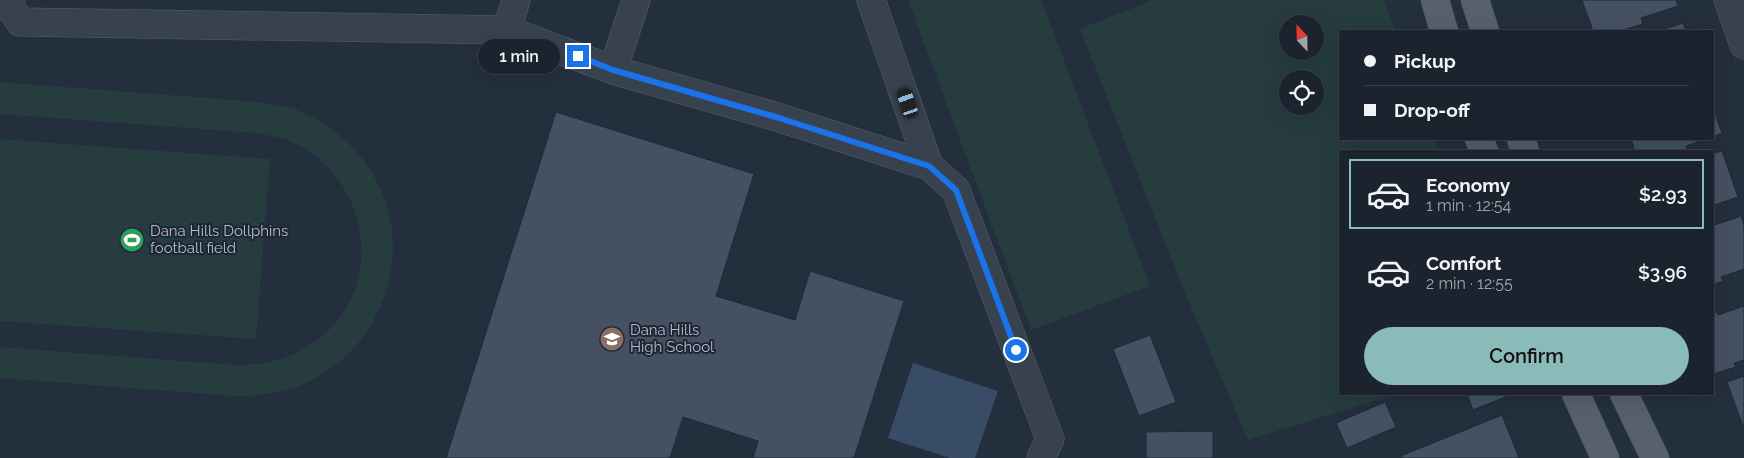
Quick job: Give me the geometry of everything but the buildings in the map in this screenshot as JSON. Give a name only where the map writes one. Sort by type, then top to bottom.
[{"type":"main road","points":[[1434,0],[1444,30]]},
{"type":"main road","points":[[1475,0],[1485,30]]},
{"type":"main road","points":[[1576,395],[1605,458]]},
{"type":"main road","points":[[1624,395],[1655,458]]},
{"type":"street","points":[[11,0],[10,7],[20,22],[506,30],[613,70],[776,117],[929,166],[956,190],[1050,439],[1041,458]]},
{"type":"street","points":[[506,30],[516,0]]},
{"type":"street","points":[[613,70],[636,0]]},
{"type":"street","points":[[871,0],[929,166]]},
{"type":"street","points":[[1728,0],[1744,45]]},
{"type":"green space","points":[[908,0],[1041,0],[1150,286],[1031,330]]},
{"type":"green space","points":[[1153,0],[1384,0],[1395,30],[1339,30],[1339,140],[1434,140],[1438,150],[1339,150],[1339,395],[1392,395],[1248,440],[1186,295],[1080,29]]},
{"type":"green space","points":[[0,82],[275,104],[302,112],[329,127],[346,140],[366,164],[383,194],[391,226],[392,258],[386,290],[374,320],[355,347],[330,369],[301,385],[268,394],[233,396],[0,378],[0,347],[236,365],[263,363],[289,356],[305,348],[332,327],[350,301],[360,272],[361,242],[355,211],[341,184],[320,160],[292,142],[278,137],[255,133],[0,114]]},
{"type":"green space","name":"Dana Hills Dollphins football field","points":[[0,139],[270,159],[256,339],[0,321]]},
{"type":"water","points":[[913,363],[998,391],[975,458],[950,458],[888,438]]},
{"type":"place","name":"Dana Hills Dollphins football field","points":[[132,240]]},
{"type":"place","name":"Dana Hills High School","points":[[612,339]]},
{"type":"route","points":[[578,56],[613,70],[776,117],[929,166],[956,190],[1016,350]]}]
